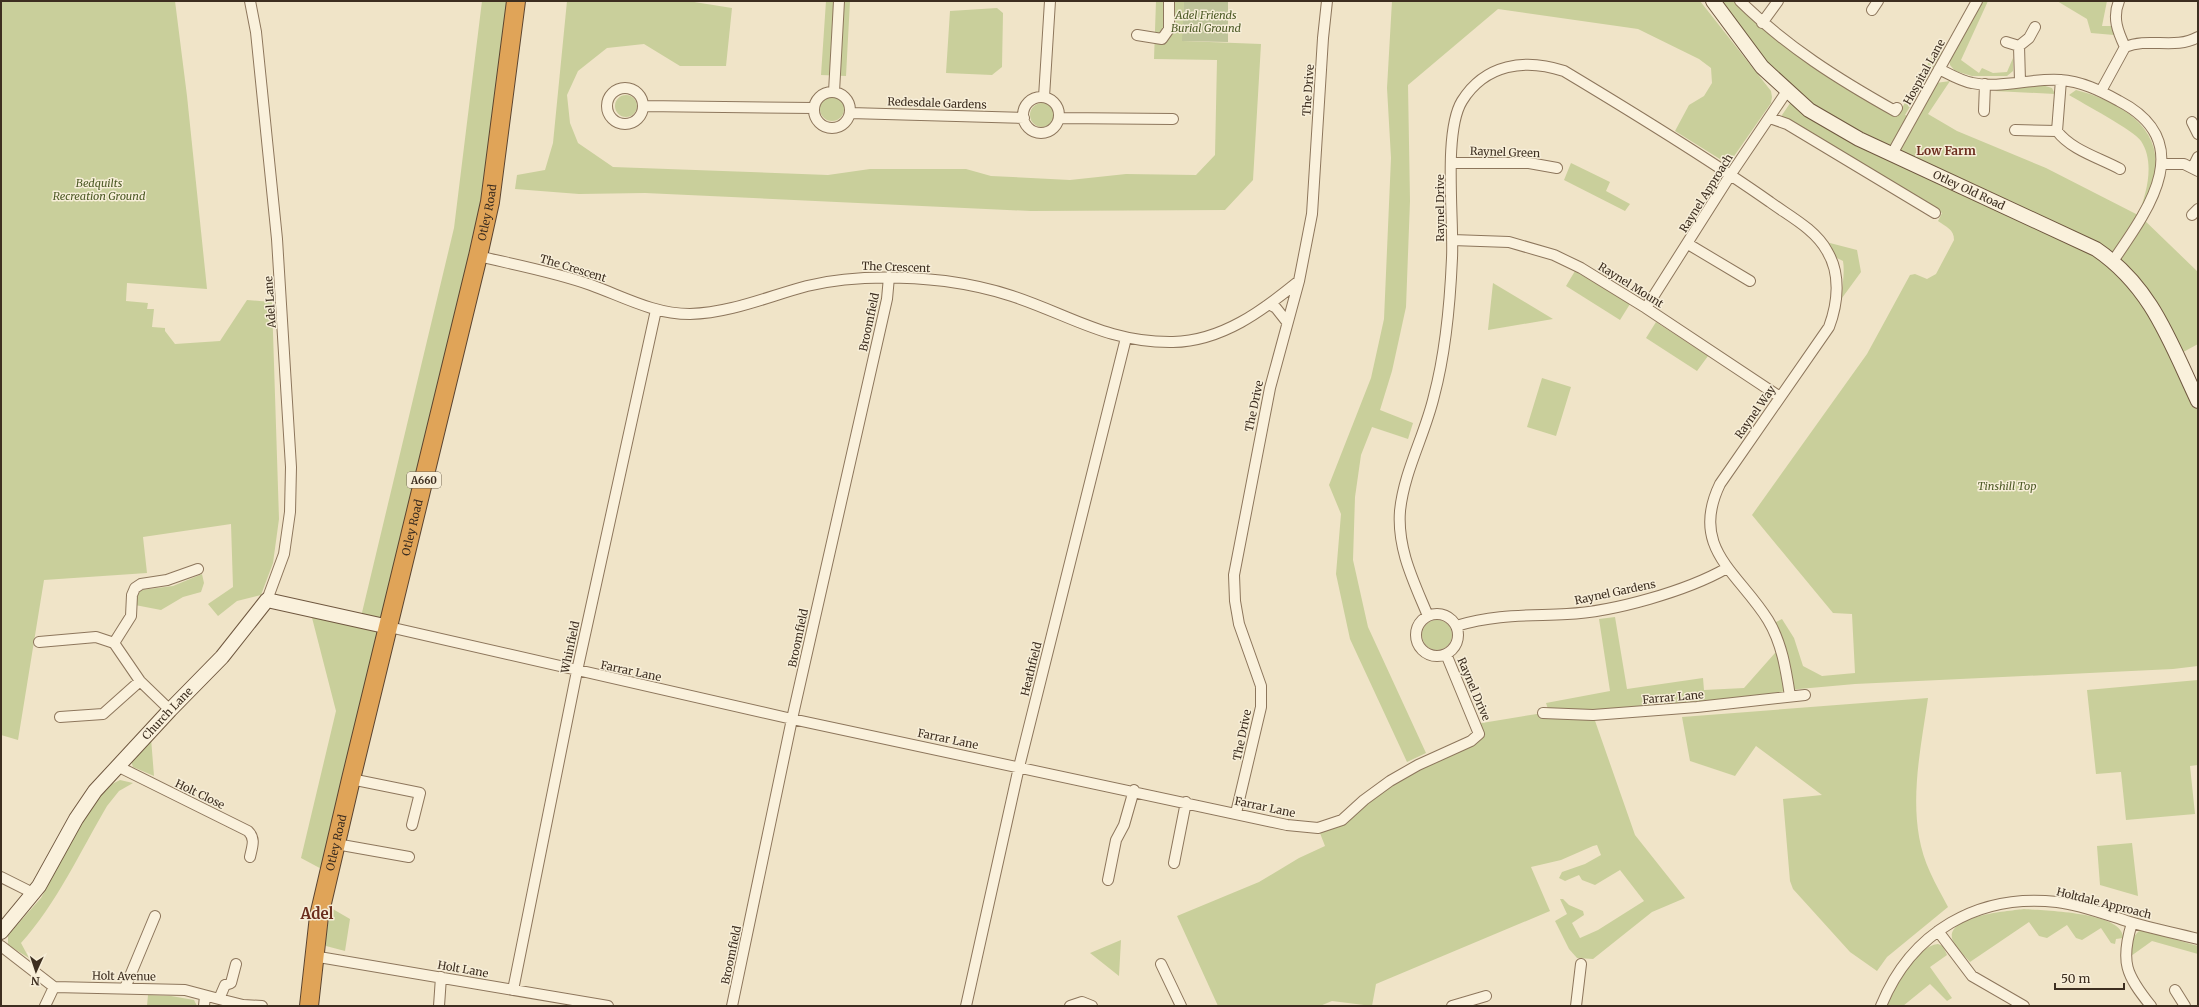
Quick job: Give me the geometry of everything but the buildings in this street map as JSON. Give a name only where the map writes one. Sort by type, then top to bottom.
[{"type":"highway","name":"Otley Road","points":[[309,1006],[313,956],[319,916],[490,202],[516,1]]},
{"type":"street","name":"Adel Lane","points":[[250,1],[256,32],[277,239],[291,467],[290,512],[284,554],[267,600]]},
{"type":"street","points":[[834,92],[839,1]]},
{"type":"street","points":[[1044,97],[1050,1]]},
{"type":"street","points":[[1137,35],[1162,38],[1169,29],[1169,1]]},
{"type":"street","name":"The Drive","points":[[1236,813],[1261,707],[1260,686],[1239,624],[1236,609],[1234,575],[1270,388],[1299,281],[1312,214],[1323,38],[1328,1]]},
{"type":"street","name":"Otley Old Road","points":[[1714,1],[1762,67],[1809,110],[1849,134],[2090,246],[2113,261],[2145,295],[2154,310],[2198,400]]},
{"type":"street","points":[[1740,1],[1762,22],[1834,77],[1894,112],[1897,108]]},
{"type":"street","points":[[1762,22],[1778,1]]},
{"type":"street","name":"Hospital Lane","points":[[1892,154],[1977,1]]},
{"type":"street","points":[[2119,1],[2116,22],[2125,47]]},
{"type":"street","points":[[2019,46],[2029,38],[2036,27]]},
{"type":"street","points":[[2101,91],[2125,47],[2136,43],[2148,42],[2180,44],[2198,37]]},
{"type":"street","points":[[2006,42],[2019,46]]},
{"type":"street","points":[[2019,46],[2020,81]]},
{"type":"street","name":"Raynel Drive","points":[[1456,626],[1458,639],[1451,650],[1446,654],[1439,656],[1425,652],[1417,640],[1418,626],[1428,616],[1412,580],[1402,545],[1400,510],[1410,468],[1434,397],[1442,364],[1449,309],[1452,240],[1452,138],[1456,117],[1461,103],[1470,90],[1496,71],[1517,65],[1535,64],[1564,71],[1730,174]]},
{"type":"street","points":[[1939,69],[1966,82],[1985,84],[2061,80],[2101,91],[2130,106],[2146,119],[2153,129],[2163,164],[2151,202],[2142,220],[2113,261]]},
{"type":"street","points":[[2061,80],[2057,131],[2063,138],[2088,154],[2120,169]]},
{"type":"street","points":[[1984,111],[1985,84]]},
{"type":"street","name":"Raynel Approach","points":[[1646,308],[1688,244],[1730,174],[1770,118],[1787,91]]},
{"type":"street","points":[[834,92],[842,95],[848,102],[850,112],[844,124],[838,127],[827,127],[818,121],[814,108],[819,98],[826,93],[834,92]]},
{"type":"street","points":[[1044,97],[1056,105],[1059,118],[1052,129],[1039,132],[1028,127],[1024,118],[1026,106],[1031,100],[1044,97]]},
{"type":"street","points":[[643,106],[814,108]]},
{"type":"street","name":"Redesdale Gardens","points":[[850,112],[1024,118]]},
{"type":"street","points":[[1059,118],[1173,119]]},
{"type":"street","points":[[1770,118],[1787,124],[1935,213]]},
{"type":"street","points":[[2192,122],[2198,134]]},
{"type":"street","points":[[2015,130],[2057,131]]},
{"type":"street","points":[[2163,164],[2184,164],[2195,169],[2198,157]]},
{"type":"street","name":"Raynel Green","points":[[1452,163],[1529,163],[1557,168]]},
{"type":"street","name":"Raynel Way","points":[[1730,174],[1807,228],[1819,239],[1828,251],[1834,267],[1836,298],[1829,327],[1720,484],[1714,497],[1710,530],[1718,555],[1768,619],[1775,632],[1785,665],[1790,696]]},
{"type":"street","name":"Raynel Mount","points":[[1452,240],[1509,242],[1534,248],[1581,268],[1646,308],[1780,397]]},
{"type":"street","points":[[1688,244],[1750,281]]},
{"type":"street","name":"The Crescent","points":[[478,256],[553,273],[591,285],[656,310],[689,314],[717,312],[808,286],[849,278],[889,277],[948,282],[978,287],[1013,296],[1102,332],[1126,338],[1174,342],[1211,335],[1237,325],[1269,304],[1299,281]]},
{"type":"street","name":"Broomfield","points":[[732,1006],[792,719],[887,299],[889,277]]},
{"type":"street","points":[[1269,304],[1276,308],[1288,322]]},
{"type":"street","name":"Whinfield","points":[[513,990],[577,671],[656,310]]},
{"type":"street","name":"Heathfield","points":[[966,1006],[1019,767],[1126,338]]},
{"type":"street","name":"Raynel Gardens","points":[[1456,626],[1492,617],[1548,613],[1567,614],[1600,610],[1650,598],[1692,585],[1727,568]]},
{"type":"street","points":[[114,642],[131,616],[132,595],[135,588],[141,584],[167,580],[198,569]]},
{"type":"street","points":[[267,600],[389,627]]},
{"type":"street","name":"Church Lane","points":[[1,932],[39,886],[76,820],[95,791],[170,710],[222,657],[267,600]]},
{"type":"street","points":[[1428,616],[1441,614],[1447,616],[1456,626]]},
{"type":"street","name":"Farrar Lane","points":[[389,627],[792,719],[1134,790],[1287,825],[1318,828],[1342,820],[1364,800],[1390,781],[1418,765],[1471,741],[1479,734]]},
{"type":"street","points":[[39,642],[96,637],[114,642],[140,682],[170,710]]},
{"type":"street","name":"Raynel Drive","points":[[1446,654],[1479,734]]},
{"type":"street","points":[[60,717],[103,714],[140,682]]},
{"type":"street","name":"Farrar Lane","points":[[1543,713],[1593,715],[1697,707],[1805,695]]},
{"type":"street","name":"Holt Close","points":[[117,766],[248,831],[254,840],[250,857]]},
{"type":"street","points":[[351,778],[420,793],[412,825]]},
{"type":"street","points":[[1108,880],[1116,840],[1124,825],[1134,790]]},
{"type":"street","points":[[1174,863],[1186,802]]},
{"type":"street","points":[[336,844],[409,857]]},
{"type":"street","points":[[1,877],[34,893]]},
{"type":"street","name":"Holtdale Approach","points":[[1881,1006],[1897,975],[1918,947],[1938,931],[1962,916],[1992,905],[2032,901],[2058,902],[2132,923],[2198,939]]},
{"type":"street","points":[[125,988],[155,916]]},
{"type":"street","points":[[2132,923],[2126,942],[2127,968],[2151,1006]]},
{"type":"street","points":[[1938,931],[1972,976],[2024,1006]]},
{"type":"street","points":[[1,946],[54,987],[45,1006]]},
{"type":"street","name":"Holt Lane","points":[[313,956],[513,990],[553,1002],[608,1006]]},
{"type":"street","points":[[219,999],[225,985],[231,983],[236,964]]},
{"type":"street","points":[[1161,964],[1181,1006]]},
{"type":"street","points":[[1576,1006],[1581,964]]},
{"type":"street","points":[[439,1006],[441,977]]},
{"type":"street","name":"Holt Avenue","points":[[54,987],[185,990],[204,1001],[219,999],[243,1005],[262,1006]]},
{"type":"street","points":[[2175,990],[2185,1006]]},
{"type":"street","points":[[1452,1006],[1486,996]]},
{"type":"street","points":[[1070,1006],[1082,1002],[1092,1006]]},
{"type":"green space","name":"Bedquilts Recreation Ground","points":[[1,1],[175,1],[187,96],[207,289],[127,283],[126,301],[148,303],[147,309],[154,309],[152,327],[165,328],[165,331],[175,344],[220,341],[247,300],[272,302],[279,519],[273,563],[261,595],[237,601],[218,616],[208,604],[233,587],[231,524],[143,537],[147,573],[44,580],[18,740],[1,735]]},
{"type":"green space","points":[[482,1],[516,1],[490,202],[329,873],[301,858],[336,711],[310,610],[360,621],[454,228]]},
{"type":"green space","points":[[567,1],[688,1],[732,8],[726,66],[680,66],[644,44],[607,48],[578,71],[567,95],[570,123],[578,143],[613,167],[828,175],[870,169],[966,169],[991,176],[1070,180],[1126,174],[1196,175],[1215,155],[1217,60],[1154,59],[1156,1],[1184,1],[1183,41],[1261,44],[1253,180],[1225,210],[1031,211],[645,193],[579,194],[515,189],[517,175],[545,170],[553,143]]},
{"type":"green space","points":[[826,1],[850,1],[846,76],[821,75]]},
{"type":"green space","name":"Adel Friends Burial Ground","points":[[1184,1],[1228,1],[1228,42],[1182,41]]},
{"type":"green space","points":[[1392,1],[1700,1],[1771,91],[1772,97],[1771,103],[1730,162],[1723,161],[1675,131],[1689,105],[1704,96],[1712,83],[1711,68],[1699,59],[1638,29],[1498,9],[1408,85],[1410,201],[1406,307],[1392,371],[1380,410],[1413,423],[1408,439],[1372,427],[1361,455],[1355,497],[1353,560],[1368,627],[1426,753],[1407,762],[1350,639],[1336,574],[1341,514],[1329,485],[1371,378],[1384,319],[1391,158],[1387,88]]},
{"type":"green space","name":"Tinshill Top","points":[[1721,1],[1740,1],[1762,23],[1899,113],[1937,48],[1942,52],[1905,115],[1916,119],[1936,83],[1950,81],[1928,114],[1957,131],[2046,168],[2138,215],[2147,187],[2149,168],[2148,158],[2141,141],[2137,136],[2119,124],[2069,95],[2076,90],[2106,100],[2133,117],[2144,128],[2151,141],[2155,155],[2155,172],[2151,189],[2140,216],[2198,272],[2198,344],[2176,356],[2198,400],[2198,666],[2173,669],[1855,684],[1799,689],[1712,703],[1593,715],[1635,835],[1685,898],[1652,912],[1593,959],[1577,958],[1569,949],[1555,921],[1567,914],[1560,899],[1563,899],[1569,905],[1583,911],[1584,915],[1572,923],[1580,938],[1598,930],[1644,901],[1620,870],[1595,885],[1582,880],[1579,875],[1565,881],[1559,878],[1562,872],[1585,864],[1601,855],[1597,845],[1561,860],[1531,867],[1550,911],[1376,984],[1372,1006],[1332,1001],[1320,1006],[1218,1006],[1177,916],[1259,882],[1299,858],[1325,846],[1318,828],[1342,820],[1364,800],[1471,741],[1476,724],[1543,713],[1548,709],[1546,703],[1610,691],[1599,619],[1615,617],[1627,689],[1703,678],[1704,690],[1744,688],[1775,653],[1786,649],[1774,623],[1782,619],[1794,638],[1803,666],[1822,676],[1855,673],[1852,614],[1833,613],[1752,515],[1867,354],[1910,275],[1915,274],[1927,279],[1936,274],[1954,240],[1954,236],[1949,229],[1938,221],[1942,213],[1812,134],[1783,119],[1782,115],[1797,93],[1775,73]]},
{"type":"green space","points":[[1981,1],[1988,1],[1961,60],[1979,73],[1982,68],[1993,73],[2007,72],[2013,58],[2013,71],[2007,76],[1972,76],[1955,71],[1950,65],[1950,58]]},
{"type":"green space","points":[[2057,1],[2107,1],[2102,26],[2115,26],[2114,35],[2091,33],[2087,19]]},
{"type":"green space","points":[[997,8],[1003,13],[1002,67],[992,75],[946,73],[950,11]]},
{"type":"green space","points":[[2042,85],[2052,88],[2055,94],[1994,91],[2005,88]]},
{"type":"green space","points":[[626,95],[634,98],[637,106],[634,114],[626,117],[618,114],[615,106],[618,98]]},
{"type":"green space","points":[[832,97],[841,100],[844,109],[841,118],[832,121],[823,118],[820,109],[823,100]]},
{"type":"green space","points":[[1042,103],[1051,106],[1054,115],[1051,124],[1042,127],[1033,124],[1030,115],[1033,106]]},
{"type":"green space","points":[[1571,163],[1610,182],[1606,191],[1630,204],[1625,211],[1564,180]]},
{"type":"green space","points":[[1826,242],[1857,250],[1861,272],[1842,298],[1844,270],[1843,261],[1837,258]]},
{"type":"green space","points":[[1575,271],[1630,304],[1620,320],[1566,286]]},
{"type":"green space","points":[[1493,283],[1553,319],[1488,330]]},
{"type":"green space","points":[[1656,322],[1708,356],[1697,371],[1646,338]]},
{"type":"green space","points":[[1542,378],[1571,387],[1556,436],[1527,427]]},
{"type":"green space","points":[[202,574],[204,583],[201,592],[183,597],[161,610],[135,605],[137,596],[141,590],[173,586]]},
{"type":"green space","points":[[1437,620],[1447,625],[1452,635],[1447,645],[1437,650],[1427,645],[1422,635],[1427,625]]},
{"type":"green space","points":[[2198,680],[2198,765],[2190,766],[2195,814],[2126,820],[2121,772],[2096,774],[2087,690]]},
{"type":"green space","points":[[1928,698],[1921,741],[1917,786],[1916,808],[1918,830],[1922,851],[1930,872],[1948,907],[1887,957],[1877,971],[1850,952],[1793,889],[1790,881],[1783,799],[1822,795],[1756,746],[1735,776],[1690,761],[1682,717]]},
{"type":"green space","points":[[151,738],[154,776],[133,767],[131,761]]},
{"type":"green space","points":[[120,780],[133,783],[119,791],[107,806],[57,894],[34,928],[21,943],[29,958],[8,945],[8,935],[41,898],[84,817],[104,788]]},
{"type":"green space","points":[[2132,843],[2138,896],[2100,885],[2097,846]]},
{"type":"green space","points":[[331,908],[350,919],[345,951],[326,946],[324,943]]},
{"type":"green space","points":[[2024,909],[2081,914],[2097,918],[2111,923],[2120,929],[2123,938],[2116,939],[2115,944],[2111,943],[2101,928],[2082,940],[2076,938],[2067,925],[2047,938],[2039,936],[2029,922],[1970,962],[1957,948],[1953,941],[1953,930],[1969,919],[1994,913]]},
{"type":"green space","points":[[2139,931],[2146,931],[2198,946],[2198,954],[2152,941],[2131,956],[2132,942]]},
{"type":"green space","points":[[1121,940],[1119,976],[1090,953]]},
{"type":"green space","points":[[1938,944],[1943,946],[1947,955],[1930,967],[1952,998],[1947,1001],[1930,984],[1903,1006],[1886,1006],[1894,989],[1914,959],[1930,946]]},
{"type":"green space","points":[[148,995],[171,996],[194,1000],[197,1006],[147,1006]]},
{"type":"district","name":"Low Farm","points":[[1946,151]]},
{"type":"district","name":"Adel","points":[[317,914]]}]
